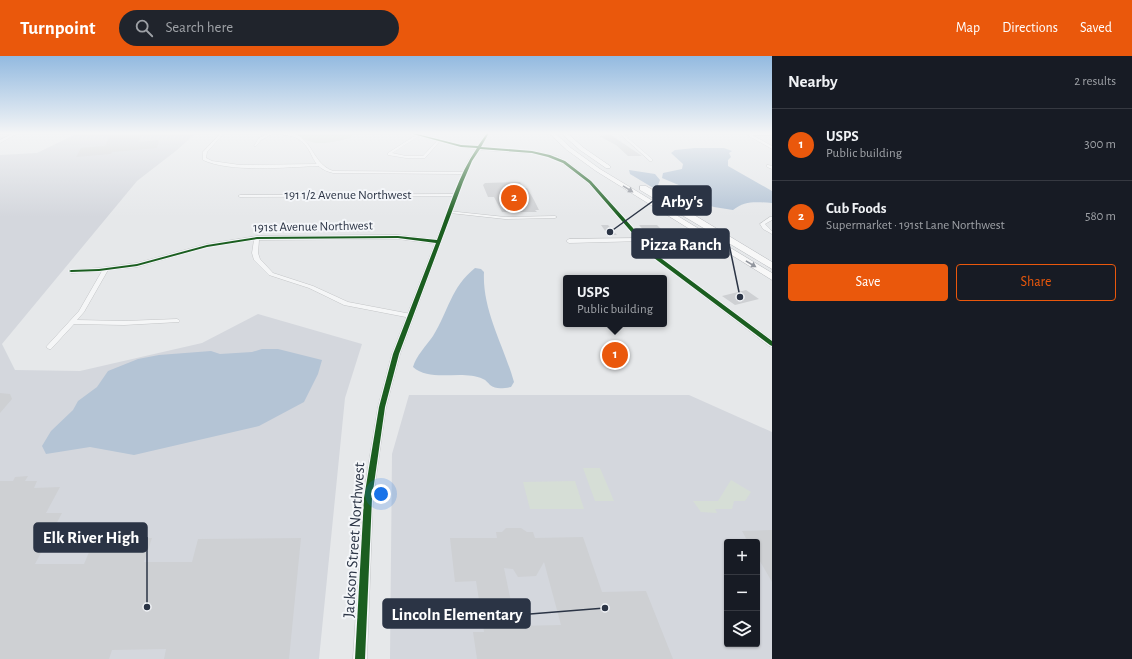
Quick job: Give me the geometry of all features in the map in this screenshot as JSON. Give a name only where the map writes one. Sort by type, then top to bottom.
[{"type":"highway","points":[[584,161],[772,277]]},
{"type":"highway","points":[[600,161],[772,266]]},
{"type":"street","points":[[207,161],[210,163],[229,165],[319,165]]},
{"type":"street","points":[[317,161],[319,165],[328,171],[343,173],[464,173]]},
{"type":"street","name":"Jackson Street Northwest","points":[[360,659],[363,575],[372,462],[387,386],[456,194],[464,173],[472,161]]},
{"type":"street","points":[[562,161],[590,182],[662,262],[772,344]]},
{"type":"street","name":"191 1/2 Avenue Northwest","points":[[240,196],[456,194]]},
{"type":"street","points":[[450,212],[504,218],[555,217]]},
{"type":"street","points":[[772,218],[762,224],[772,233]]},
{"type":"street","name":"191st Avenue Northwest","points":[[70,271],[106,269],[148,262],[225,242],[257,238],[398,237],[439,242]]},
{"type":"street","points":[[257,238],[255,253],[257,260],[271,274],[311,287],[346,304],[411,316]]},
{"type":"street","points":[[569,241],[641,240]]},
{"type":"street","points":[[49,347],[72,322],[90,299],[106,269]]},
{"type":"street","points":[[72,322],[124,323],[178,321]]},
{"type":"shaded area","points":[[0,161],[163,161],[137,181],[2,344],[15,370],[80,371],[202,343],[258,314],[362,344],[345,398],[319,659],[0,659]]},
{"type":"shaded area","points":[[409,395],[689,395],[772,432],[772,659],[390,659],[392,454]]},
{"type":"shaded area","points":[[583,468],[600,468],[614,501],[595,501]]},
{"type":"shaded area","points":[[731,480],[751,492],[745,501],[734,501],[732,509],[715,509],[717,513],[701,512],[693,501],[718,501]]},
{"type":"shaded area","points":[[575,481],[584,509],[530,509],[523,482]]},
{"type":"water","points":[[680,161],[728,161],[728,166],[772,191],[772,203],[747,203],[733,210],[714,207],[695,201],[675,201],[630,174],[629,170],[655,174],[660,180],[658,185],[664,190],[687,196],[689,193],[681,186],[662,178],[663,173],[682,169],[683,164]]},
{"type":"water","points":[[475,268],[481,269],[484,272],[486,300],[494,328],[510,368],[514,382],[511,387],[495,388],[484,379],[475,376],[429,374],[420,372],[413,367],[419,355],[433,336],[460,283]]},
{"type":"water","points":[[262,349],[278,349],[322,360],[318,374],[304,402],[259,426],[134,455],[90,447],[46,454],[42,446],[51,431],[73,410],[78,401],[97,387],[108,371],[138,359],[159,355],[211,351],[220,354],[252,352]]},
{"type":"building","points":[[520,182],[523,188],[527,188],[534,200],[539,210],[535,210],[537,212],[502,212],[494,197],[488,197],[483,185],[485,183]]},
{"type":"building","points":[[601,225],[608,225],[617,235],[608,235]]},
{"type":"building","points":[[639,225],[657,225],[666,234],[647,234]]},
{"type":"building","points":[[746,290],[759,299],[735,305],[722,296]]},
{"type":"building","points":[[0,393],[10,394],[12,399],[0,413]]},
{"type":"building","points":[[28,476],[25,481],[37,481],[34,488],[60,487],[46,513],[62,513],[35,564],[84,564],[95,538],[152,538],[144,562],[192,562],[198,539],[301,538],[289,659],[164,659],[166,649],[112,650],[109,659],[0,659],[0,481],[13,481],[15,477]]},
{"type":"building","points":[[506,528],[521,528],[527,532],[533,532],[535,538],[583,537],[602,592],[646,591],[673,659],[477,659],[473,632],[484,632],[476,581],[455,582],[450,538],[497,538],[496,532],[502,532]],"holes":[[[544,562],[561,625],[516,626],[504,568],[513,569],[518,577],[536,576]]]},
{"type":"building","points":[[772,530],[772,582],[760,561],[760,539],[746,539],[742,531]]},
{"type":"cycle path","points":[[360,659],[368,498],[382,407],[396,354],[470,161]]},
{"type":"cycle path","points":[[562,161],[590,182],[656,257],[772,344]]},
{"type":"cycle path","points":[[71,271],[99,270],[137,265],[207,246],[257,238],[398,237],[439,242]]},
{"type":"place","name":"Cub Foods","points":[[514,198]]},
{"type":"place","name":"Arby's","points":[[610,232]]},
{"type":"place","name":"Pizza Ranch","points":[[740,297]]},
{"type":"place","name":"USPS","points":[[615,355]]},
{"type":"place","name":"Elk River High","points":[[147,607]]},
{"type":"place","name":"Lincoln Elementary","points":[[605,608]]}]
